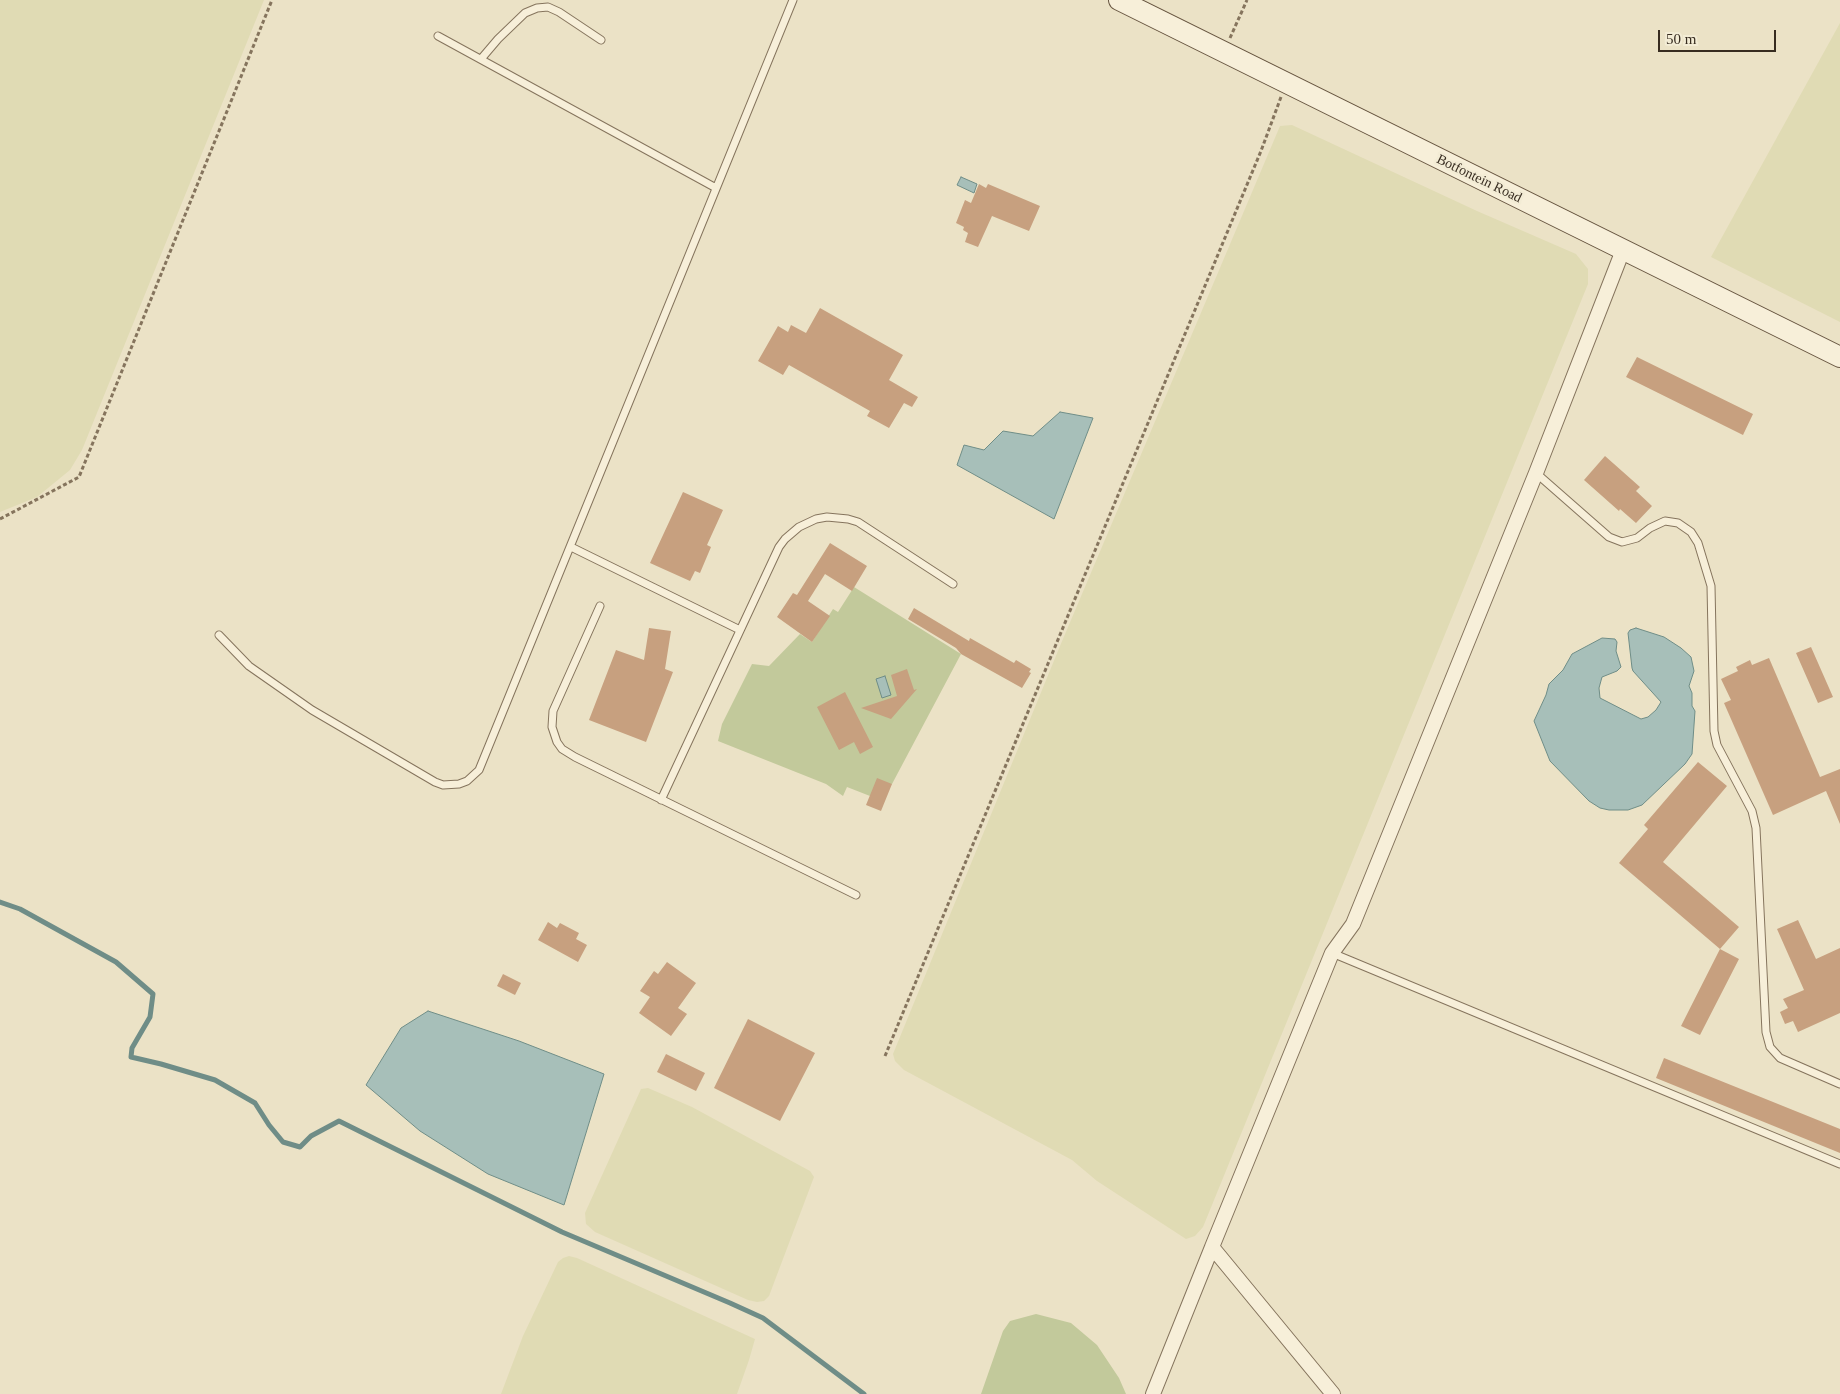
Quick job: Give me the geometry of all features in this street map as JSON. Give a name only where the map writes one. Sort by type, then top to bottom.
[{"type":"main road","name":"Botfontein Road","points":[[1119,0],[1840,357]]},
{"type":"street","points":[[1152,1394],[1332,953],[1352,924],[1536,473],[1623,250]]},
{"type":"street","points":[[1212,1247],[1333,1394]]},
{"type":"lane","points":[[219,635],[249,666],[312,710],[434,782],[442,785],[459,784],[474,776],[484,763],[793,0]]},
{"type":"lane","points":[[481,59],[525,13],[537,8],[548,7],[559,12],[601,40]]},
{"type":"lane","points":[[438,36],[716,188]]},
{"type":"lane","points":[[1536,473],[1608,537],[1622,542],[1637,538],[1650,528],[1666,521],[1678,523],[1691,532],[1698,543],[1711,586],[1714,731],[1717,745],[1752,811],[1756,828],[1766,1032],[1770,1047],[1780,1058],[1840,1084]]},
{"type":"lane","points":[[661,800],[779,547],[799,526],[816,519],[837,517],[858,522],[953,584]]},
{"type":"lane","points":[[571,547],[740,630]]},
{"type":"lane","points":[[600,606],[553,710],[552,727],[557,742],[568,754],[856,895]]},
{"type":"lane","points":[[1332,953],[1840,1164]]},
{"type":"path","points":[[0,519],[79,477],[272,0]]},
{"type":"path","points":[[1224,52],[1247,0]]},
{"type":"path","points":[[885,1056],[1261,151],[1286,83]]},
{"type":"shaded area","points":[[0,0],[264,0],[82,450],[70,470],[37,497],[0,512]]},
{"type":"shaded area","points":[[1840,23],[1840,322],[1711,257]]},
{"type":"shaded area","points":[[1292,125],[1477,211],[1576,254],[1588,269],[1588,284],[1203,1227],[1195,1236],[1186,1239],[1097,1181],[1072,1160],[904,1070],[895,1061],[893,1054],[1060,646],[1280,126]]},
{"type":"shaded area","points":[[648,1088],[692,1107],[810,1171],[814,1177],[769,1296],[764,1301],[748,1300],[595,1232],[586,1224],[585,1213],[641,1089]]},
{"type":"shaded area","points":[[569,1256],[755,1339],[737,1394],[501,1394],[523,1336],[558,1262]]},
{"type":"green space","points":[[854,587],[961,654],[892,784],[870,796],[847,787],[843,796],[826,784],[718,741],[722,724],[752,664],[769,666],[800,634],[812,642],[833,609],[838,612]]},
{"type":"green space","points":[[1036,1314],[1071,1323],[1097,1345],[1119,1378],[1126,1394],[981,1394],[1003,1331],[1010,1321]]},
{"type":"water","points":[[961,177],[977,184],[974,193],[957,185]]},
{"type":"water","points":[[1060,412],[1093,418],[1054,519],[957,465],[964,445],[984,450],[1003,431],[1033,436]]},
{"type":"water","points":[[1636,628],[1664,637],[1691,657],[1694,671],[1689,686],[1692,693],[1692,706],[1695,711],[1692,754],[1685,764],[1642,805],[1628,810],[1609,810],[1600,808],[1589,801],[1550,761],[1534,721],[1549,684],[1563,670],[1572,654],[1602,638],[1615,639],[1617,642],[1616,651],[1621,667],[1617,671],[1602,677],[1599,688],[1600,698],[1641,719],[1648,717],[1656,710],[1661,702],[1632,668],[1628,633]]},
{"type":"water","points":[[885,676],[891,695],[882,698],[876,679]]},
{"type":"water","points":[[428,1011],[519,1041],[604,1074],[564,1205],[488,1174],[420,1131],[366,1085],[401,1028]]},
{"type":"building","points":[[979,184],[986,188],[988,184],[1040,206],[1029,231],[992,216],[978,247],[965,242],[968,233],[963,230],[964,227],[956,223],[965,200],[971,203]]},
{"type":"building","points":[[820,308],[903,355],[889,380],[918,397],[912,407],[904,403],[889,428],[867,416],[870,411],[789,365],[783,375],[758,361],[778,326],[788,332],[791,325],[806,333]]},
{"type":"building","points":[[1637,357],[1753,414],[1743,435],[1626,377]]},
{"type":"building","points":[[1605,456],[1640,487],[1636,491],[1652,506],[1636,523],[1620,509],[1619,511],[1584,480]]},
{"type":"building","points":[[683,492],[723,510],[707,545],[711,547],[700,573],[695,571],[690,581],[650,563]]},
{"type":"building","points":[[830,543],[867,566],[852,591],[825,574],[808,601],[830,616],[812,642],[777,617],[793,593],[797,595]]},
{"type":"building","points":[[914,608],[969,641],[970,638],[1014,663],[1016,660],[1031,669],[1029,672],[1031,673],[1022,688],[961,654],[956,648],[908,619]]},
{"type":"building","points":[[649,628],[671,631],[665,669],[673,672],[646,742],[589,720],[616,650],[644,660]]},
{"type":"building","points":[[1811,647],[1833,697],[1818,703],[1796,653]]},
{"type":"building","points":[[1769,658],[1820,777],[1840,769],[1840,824],[1826,791],[1773,815],[1724,703],[1731,700],[1721,679],[1738,671],[1736,667],[1750,660],[1752,665]]},
{"type":"building","points":[[907,669],[914,690],[917,689],[891,719],[861,708],[897,696],[891,675]]},
{"type":"building","points":[[845,692],[873,747],[860,754],[854,742],[839,750],[817,707]]},
{"type":"building","points":[[1698,762],[1727,786],[1663,862],[1739,927],[1720,949],[1619,863],[1648,829],[1644,825]]},
{"type":"building","points":[[877,778],[892,784],[881,811],[866,805]]},
{"type":"building","points":[[1798,920],[1816,959],[1840,948],[1840,1013],[1798,1032],[1793,1021],[1785,1024],[1780,1012],[1788,1008],[1783,999],[1804,990],[1777,929]]},
{"type":"building","points":[[548,922],[557,928],[560,923],[579,933],[576,939],[587,945],[578,962],[538,940]]},
{"type":"building","points":[[1720,949],[1739,959],[1700,1035],[1681,1026]]},
{"type":"building","points":[[667,962],[696,983],[678,1008],[687,1014],[671,1036],[639,1013],[650,997],[640,991],[654,971],[658,974]]},
{"type":"building","points":[[503,974],[521,983],[515,995],[497,986]]},
{"type":"building","points":[[748,1019],[815,1053],[780,1121],[714,1088]]},
{"type":"building","points":[[666,1054],[705,1073],[696,1091],[657,1072]]},
{"type":"building","points":[[1664,1058],[1840,1129],[1840,1153],[1656,1078]]},
{"type":"waterway","points":[[0,902],[20,909],[116,962],[153,994],[150,1017],[132,1048],[131,1057],[215,1080],[255,1103],[283,1142],[300,1147],[311,1136],[339,1121],[562,1232],[763,1318],[864,1394]]}]
